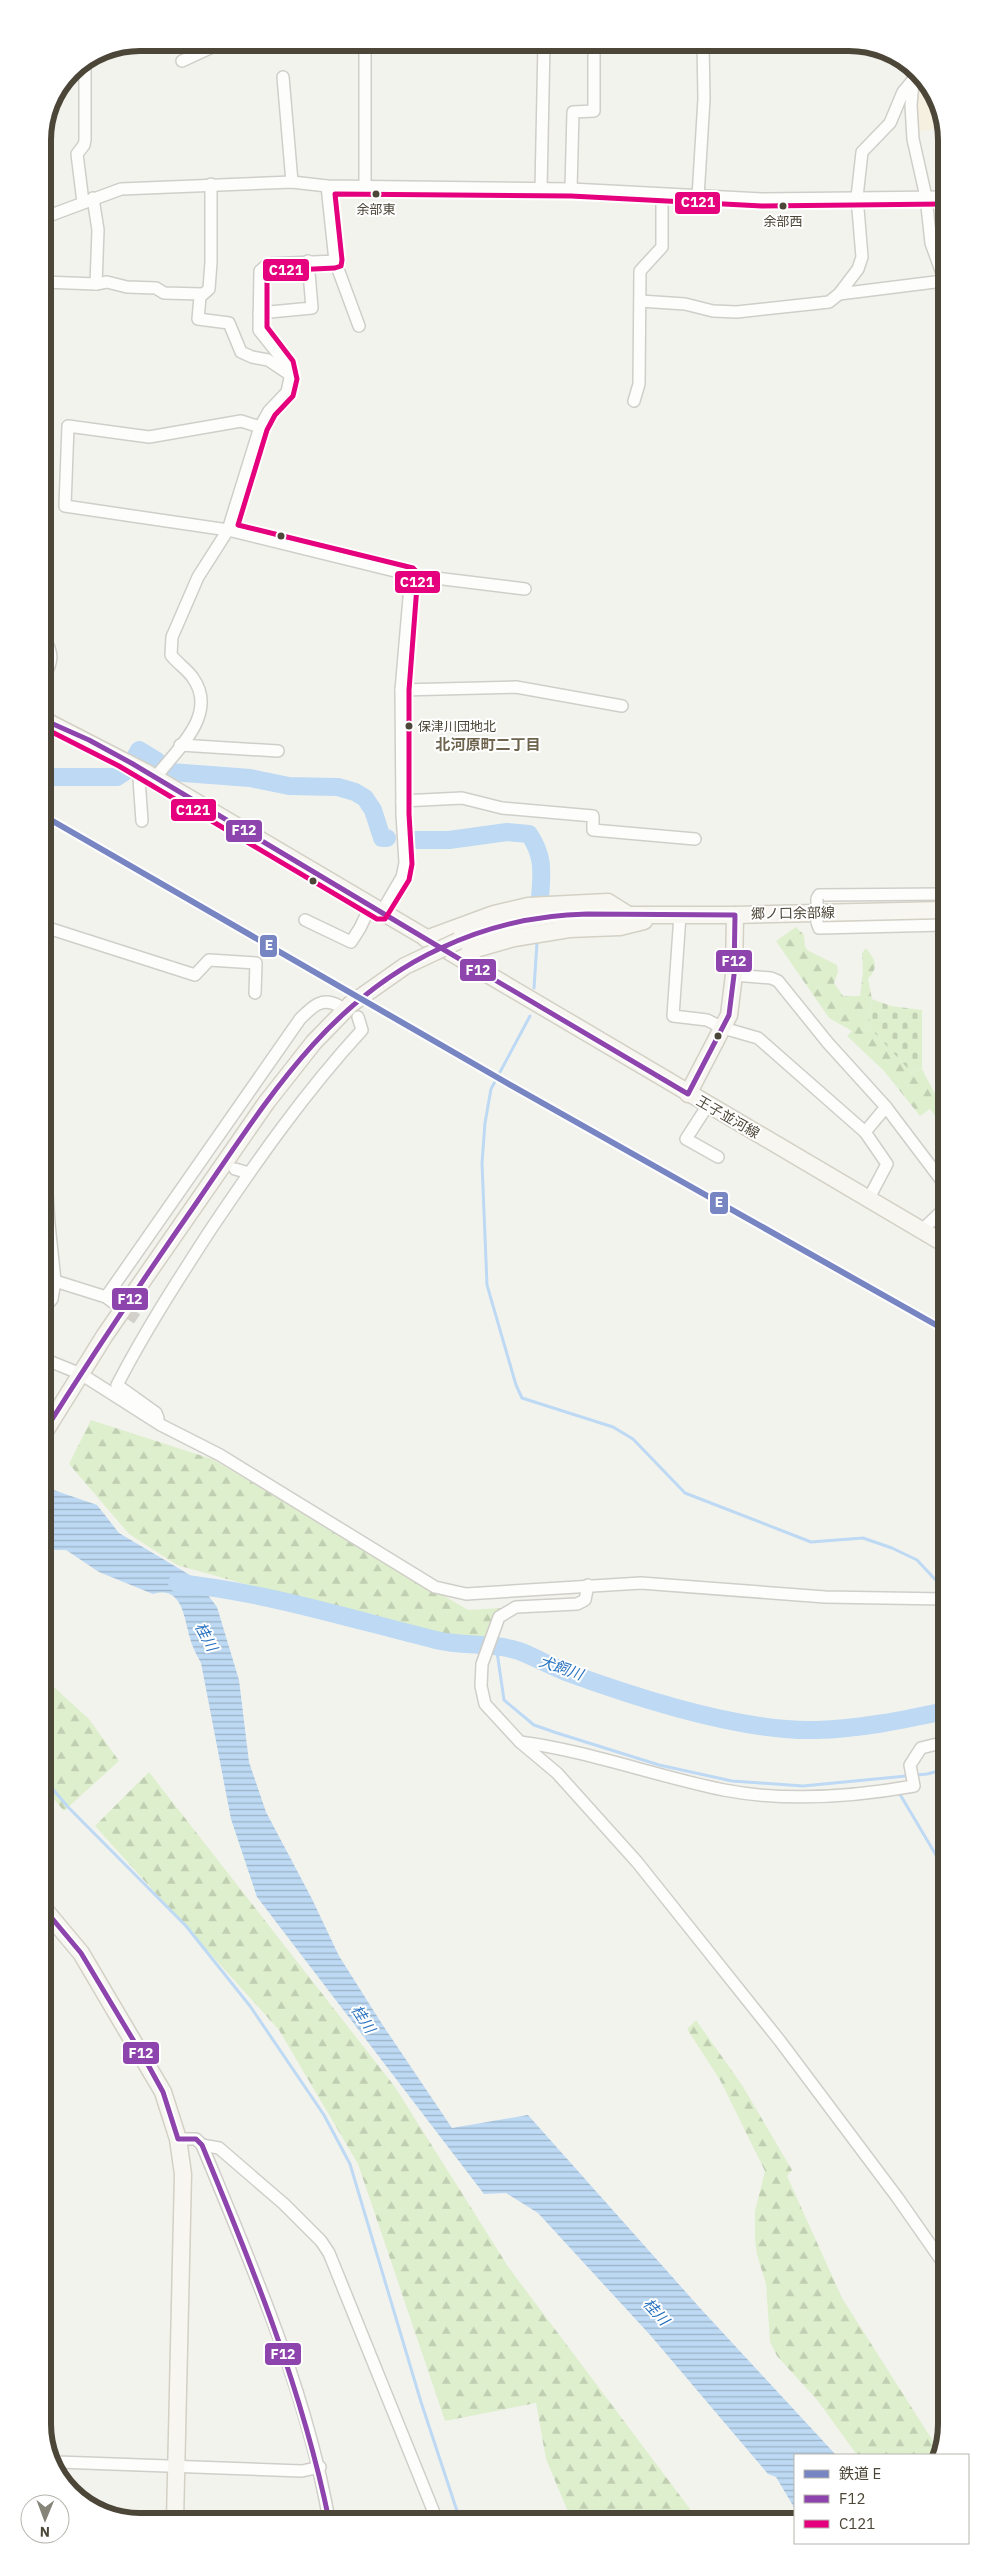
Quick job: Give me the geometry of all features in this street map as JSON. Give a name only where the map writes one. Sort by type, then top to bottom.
[{"type":"main road","name":"王子並河線","points":[[51,727],[123,759],[708,1106],[938,1240]]},
{"type":"main road","points":[[426,939],[494,914],[528,906],[608,902],[629,915]]},
{"type":"main road","name":"郷ノ口余部線","points":[[51,1422],[111,1327],[266,1103],[314,1042],[349,1009],[404,966],[458,941],[519,921],[554,915],[735,915],[938,910]]},
{"type":"main road","points":[[460,958],[479,948],[514,938],[569,930],[620,927],[675,915]]},
{"type":"main road","points":[[688,1094],[729,1015],[734,976],[735,915]]},
{"type":"main road","points":[[51,1917],[81,1953],[133,2038],[163,2092],[178,2139],[183,2174],[175,2513]]},
{"type":"street","points":[[182,61],[203,51]]},
{"type":"street","points":[[365,51],[365,187]]},
{"type":"street","points":[[541,189],[544,51]]},
{"type":"street","points":[[571,190],[573,112],[594,111],[594,51]]},
{"type":"street","points":[[698,197],[704,99],[703,51]]},
{"type":"street","points":[[85,70],[85,140],[84,145],[77,154],[88,200],[98,230],[96,284]]},
{"type":"street","points":[[283,77],[292,182]]},
{"type":"street","points":[[640,301],[685,304],[713,311],[737,312],[830,302],[839,294],[858,269],[862,257],[857,197],[862,152],[890,123],[904,92],[913,78]]},
{"type":"street","points":[[914,79],[911,105],[913,139],[926,197],[931,243],[938,262]]},
{"type":"street","points":[[51,215],[121,189],[292,182],[328,186],[541,189],[762,199],[938,197]]},
{"type":"street","points":[[210,184],[212,262],[209,289],[200,297],[198,319],[229,323],[241,352],[252,357],[268,360],[289,374]]},
{"type":"street","points":[[328,186],[335,261],[359,326]]},
{"type":"street","points":[[634,401],[639,384],[640,271],[662,247],[662,195]]},
{"type":"street","points":[[259,313],[312,308],[308,261]]},
{"type":"street","points":[[142,821],[139,779],[180,745],[199,718],[202,703],[192,677],[171,655],[172,637],[198,576],[228,530],[260,427],[268,411],[287,392],[289,374],[287,365],[259,330],[260,271],[268,264],[335,261]]},
{"type":"street","points":[[51,282],[96,284],[107,282],[127,288],[156,288],[164,293],[202,294]]},
{"type":"street","points":[[839,294],[938,282]]},
{"type":"street","points":[[260,427],[241,421],[149,437],[68,426],[66,506],[228,530],[411,575],[525,589]]},
{"type":"street","points":[[305,920],[351,942],[360,928],[402,877],[405,863],[402,800],[401,690],[411,575]]},
{"type":"street","points":[[51,652],[53,661],[51,665]]},
{"type":"street","points":[[401,690],[516,687],[622,706]]},
{"type":"street","points":[[180,745],[278,751]]},
{"type":"street","points":[[402,800],[462,798],[502,808],[593,816],[593,830],[695,839]]},
{"type":"street","points":[[938,894],[819,895],[817,899],[817,922],[819,928],[938,925]]},
{"type":"street","points":[[675,915],[673,1016],[707,1020],[723,1028],[758,1038],[864,1132],[888,1164],[869,1198]]},
{"type":"street","points":[[51,929],[195,975],[209,960],[256,963],[254,993]]},
{"type":"street","points":[[734,976],[771,978],[778,981],[828,1043],[886,1107],[938,1176]]},
{"type":"street","points":[[55,1281],[111,1301],[199,1162],[300,1019],[317,1003],[331,1001],[349,1009],[362,1030],[340,1054],[249,1173],[147,1326],[117,1385],[156,1413],[161,1425]]},
{"type":"street","points":[[708,1106],[686,1139],[718,1158]]},
{"type":"street","points":[[864,1132],[886,1107]]},
{"type":"street","points":[[199,1162],[214,1165]]},
{"type":"street","points":[[235,1169],[249,1173]]},
{"type":"street","points":[[922,1230],[938,1215]]},
{"type":"street","points":[[51,1243],[55,1281],[51,1299]]},
{"type":"street","points":[[137,1319],[147,1326]]},
{"type":"street","points":[[51,1362],[81,1374],[161,1425],[220,1454],[435,1587],[466,1594],[558,1590],[588,1585],[641,1583],[825,1597],[938,1599]]},
{"type":"street","points":[[588,1585],[585,1600],[577,1604],[516,1607],[499,1617],[482,1664],[481,1686],[485,1704],[520,1742],[557,1773],[637,1862],[780,2041],[897,2197],[938,2256]]},
{"type":"street","points":[[520,1742],[559,1747],[648,1772],[726,1790],[796,1797],[870,1794],[914,1786],[910,1765],[921,1748],[938,1744]]},
{"type":"street","points":[[178,2139],[196,2139],[202,2145],[252,2266],[320,2467],[328,2513]]},
{"type":"street","points":[[202,2145],[219,2148],[284,2204],[321,2241],[328,2253],[434,2513]]},
{"type":"street","points":[[60,2462],[302,2472],[320,2467]]},
{"type":"shaded area","points":[[919,86],[929,101],[937,128],[915,133]]},
{"type":"green space","points":[[796,927],[804,935],[807,950],[837,965],[838,972],[834,983],[843,996],[860,996],[863,972],[862,953],[866,948],[875,963],[874,970],[868,979],[872,999],[869,1027],[912,1073],[922,1069],[938,1100],[938,1120],[930,1109],[920,1116],[884,1071],[847,1036],[852,1031],[829,1018],[776,941]]},
{"type":"green space","points":[[872,999],[891,1006],[922,1010],[922,1069],[912,1073],[869,1027]]},
{"type":"green space","points":[[91,1420],[212,1459],[468,1610],[502,1608],[485,1636],[455,1638],[330,1608],[177,1565],[129,1534],[69,1464]]},
{"type":"green space","points":[[51,1684],[89,1719],[119,1761],[64,1811],[51,1796]]},
{"type":"green space","points":[[149,1772],[395,2087],[509,2268],[690,2509],[690,2513],[568,2513],[546,2459],[536,2403],[445,2421],[358,2164],[279,2030],[95,1826]]},
{"type":"green space","points":[[696,2020],[742,2085],[792,2170],[787,2176],[842,2298],[935,2444],[933,2454],[856,2454],[818,2401],[777,2356],[770,2342],[766,2284],[757,2255],[755,2240],[755,2211],[765,2171],[720,2080],[687,2029]]},
{"type":"water","name":"桂川","points":[[51,1489],[97,1505],[119,1533],[195,1578],[217,1607],[239,1680],[249,1762],[266,1812],[312,1899],[339,1956],[382,2024],[452,2128],[528,2115],[700,2308],[835,2454],[794,2454],[794,2507],[776,2477],[768,2474],[651,2336],[538,2213],[506,2193],[484,2194],[257,1897],[231,1819],[201,1663],[192,1645],[184,1613],[176,1599],[171,1594],[153,1594],[99,1572],[66,1550],[52,1550]]},
{"type":"waterway","points":[[51,777],[117,777],[129,769],[139,750],[157,761]]},
{"type":"waterway","points":[[171,772],[250,778],[289,786],[338,787],[355,792],[365,798],[373,810],[382,838],[387,838]]},
{"type":"waterway","points":[[414,840],[449,840],[507,832],[529,834],[540,857],[540,898]]},
{"type":"waterway","points":[[534,988],[537,943]]},
{"type":"waterway","points":[[530,1016],[491,1089],[485,1123],[482,1163],[487,1285],[516,1385],[522,1398],[613,1427],[633,1439],[685,1493],[811,1542],[863,1538],[892,1548],[917,1560],[938,1582]]},
{"type":"waterway","name":"犬飼川","points":[[177,1583],[275,1599],[446,1642],[509,1648],[525,1653],[566,1672],[624,1692],[690,1711],[755,1725],[816,1730],[848,1728],[881,1724],[938,1713]]},
{"type":"waterway","points":[[496,1645],[504,1700],[534,1725],[659,1765],[732,1781],[803,1786],[927,1774],[938,1771]]},
{"type":"waterway","points":[[51,1787],[68,1807],[186,1926],[250,2006],[324,2115],[350,2164],[421,2402],[458,2513]]},
{"type":"waterway","points":[[898,1791],[938,1858]]},
{"type":"tunnel","points":[[117,1305],[137,1319]]},
{"type":"rail line","name":"E","points":[[51,820],[507,1083],[938,1326]]},
{"type":"transit line","name":"C121","points":[[51,732],[119,766],[377,919],[385,919],[409,880],[412,864],[409,814],[409,690],[418,573],[413,568],[238,525],[267,430],[275,415],[293,396],[297,379],[293,361],[267,327],[267,274],[271,271],[335,268],[341,266],[335,194],[571,196],[762,206],[938,204]]},
{"type":"transit line","name":"F12","points":[[51,723],[89,740],[133,764],[441,948]]},
{"type":"transit line","name":"F12","points":[[587,914],[735,915],[734,975],[729,1015],[688,1094],[441,948],[476,934],[512,923],[531,919],[587,914]]},
{"type":"transit line","name":"F12","points":[[51,1421],[119,1316],[248,1128],[302,1057],[331,1025],[364,996],[400,970],[441,948]]},
{"type":"transit line","name":"F12","points":[[51,1917],[81,1953],[147,2063],[163,2092],[178,2139],[196,2139],[202,2145],[240,2237],[290,2376],[305,2423],[327,2513]]},
{"type":"place","name":"余部東","points":[[376,194]]},
{"type":"place","name":"余部西","points":[[783,206]]},
{"type":"place","name":"保津川団地北","points":[[409,726]]},
{"type":"district","name":"北河原町二丁目","points":[[488,745]]}]
